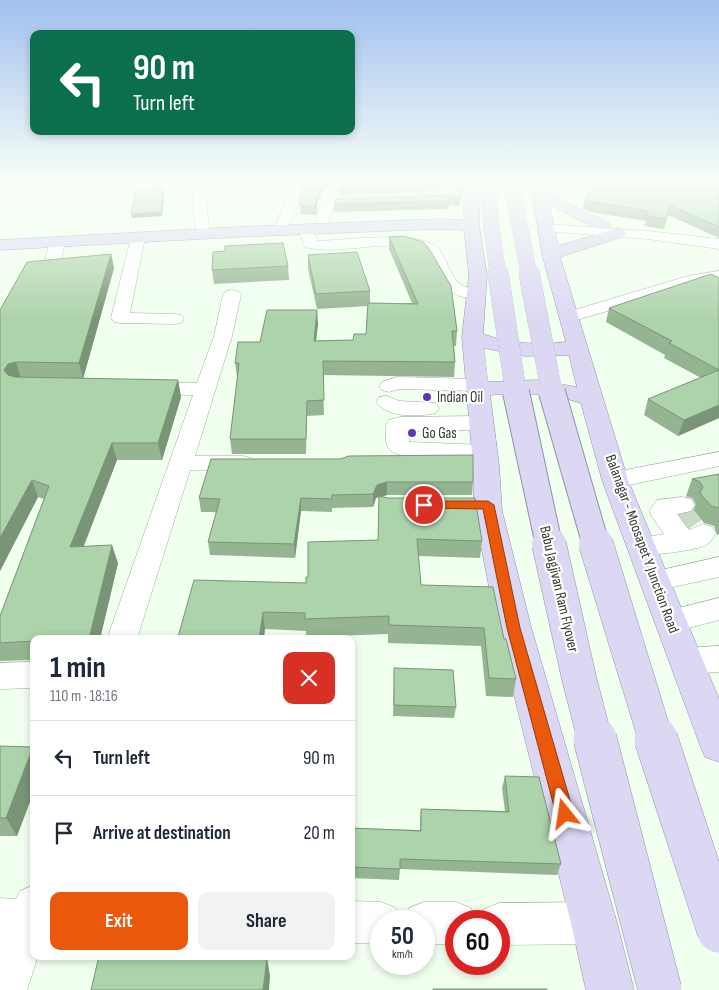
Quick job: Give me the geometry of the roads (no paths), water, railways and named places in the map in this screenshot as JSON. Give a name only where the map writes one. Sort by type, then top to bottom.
[{"type":"main road","points":[[0,237],[198,227]]},
{"type":"main road","points":[[0,245],[363,227]]},
{"type":"main road","points":[[406,227],[451,244],[477,284]]},
{"type":"main road","points":[[472,227],[477,284],[472,337],[485,452],[479,507],[514,628],[576,923],[610,990]]},
{"type":"main road","name":"Babu Jagjivan Ram Flyover","points":[[490,227],[517,400],[579,678],[660,990]]},
{"type":"main road","points":[[520,227],[554,403],[636,680],[719,932]]},
{"type":"main road","name":"Balanagar - Moosapet Y Junction Road","points":[[547,227],[615,480],[719,745]]},
{"type":"main road","points":[[548,234],[618,234]]},
{"type":"main road","points":[[472,337],[492,346],[525,351],[578,348]]},
{"type":"main road","points":[[479,402],[532,386],[567,390],[593,399]]},
{"type":"street","points":[[548,234],[595,227]]},
{"type":"street","points":[[613,227],[635,230],[648,235]]},
{"type":"street","points":[[304,229],[310,244],[318,246],[411,243],[427,248],[434,254],[453,286],[458,290],[477,284]]},
{"type":"street","points":[[548,234],[648,235],[719,244]]},
{"type":"street","points":[[138,238],[120,318],[176,319]]},
{"type":"street","points":[[33,268],[60,266],[57,242]]},
{"type":"street","points":[[570,317],[694,280],[719,276]]},
{"type":"street","points":[[123,635],[223,336],[232,296]]},
{"type":"street","points":[[128,388],[205,389]]},
{"type":"street","points":[[388,394],[394,407],[479,402]]},
{"type":"street","points":[[479,402],[397,425],[398,446],[404,449],[485,452]]},
{"type":"street","points":[[615,480],[719,459]]},
{"type":"street","points":[[181,463],[261,463]]},
{"type":"street","points":[[641,547],[693,537],[664,515],[663,510],[666,506],[682,505]]},
{"type":"street","points":[[654,581],[719,567]]},
{"type":"street","points":[[670,621],[719,609]]},
{"type":"street","points":[[686,661],[719,659]]},
{"type":"street","points":[[0,676],[30,675]]},
{"type":"street","points":[[5,990],[24,916]]},
{"type":"street","points":[[355,922],[370,922]]},
{"type":"street","points":[[510,924],[576,923]]},
{"type":"tunnel","points":[[682,505],[686,507],[703,533]]},
{"type":"place","name":"Indian Oil","points":[[427,397]]},
{"type":"place","name":"Go Gas","points":[[412,433]]}]
